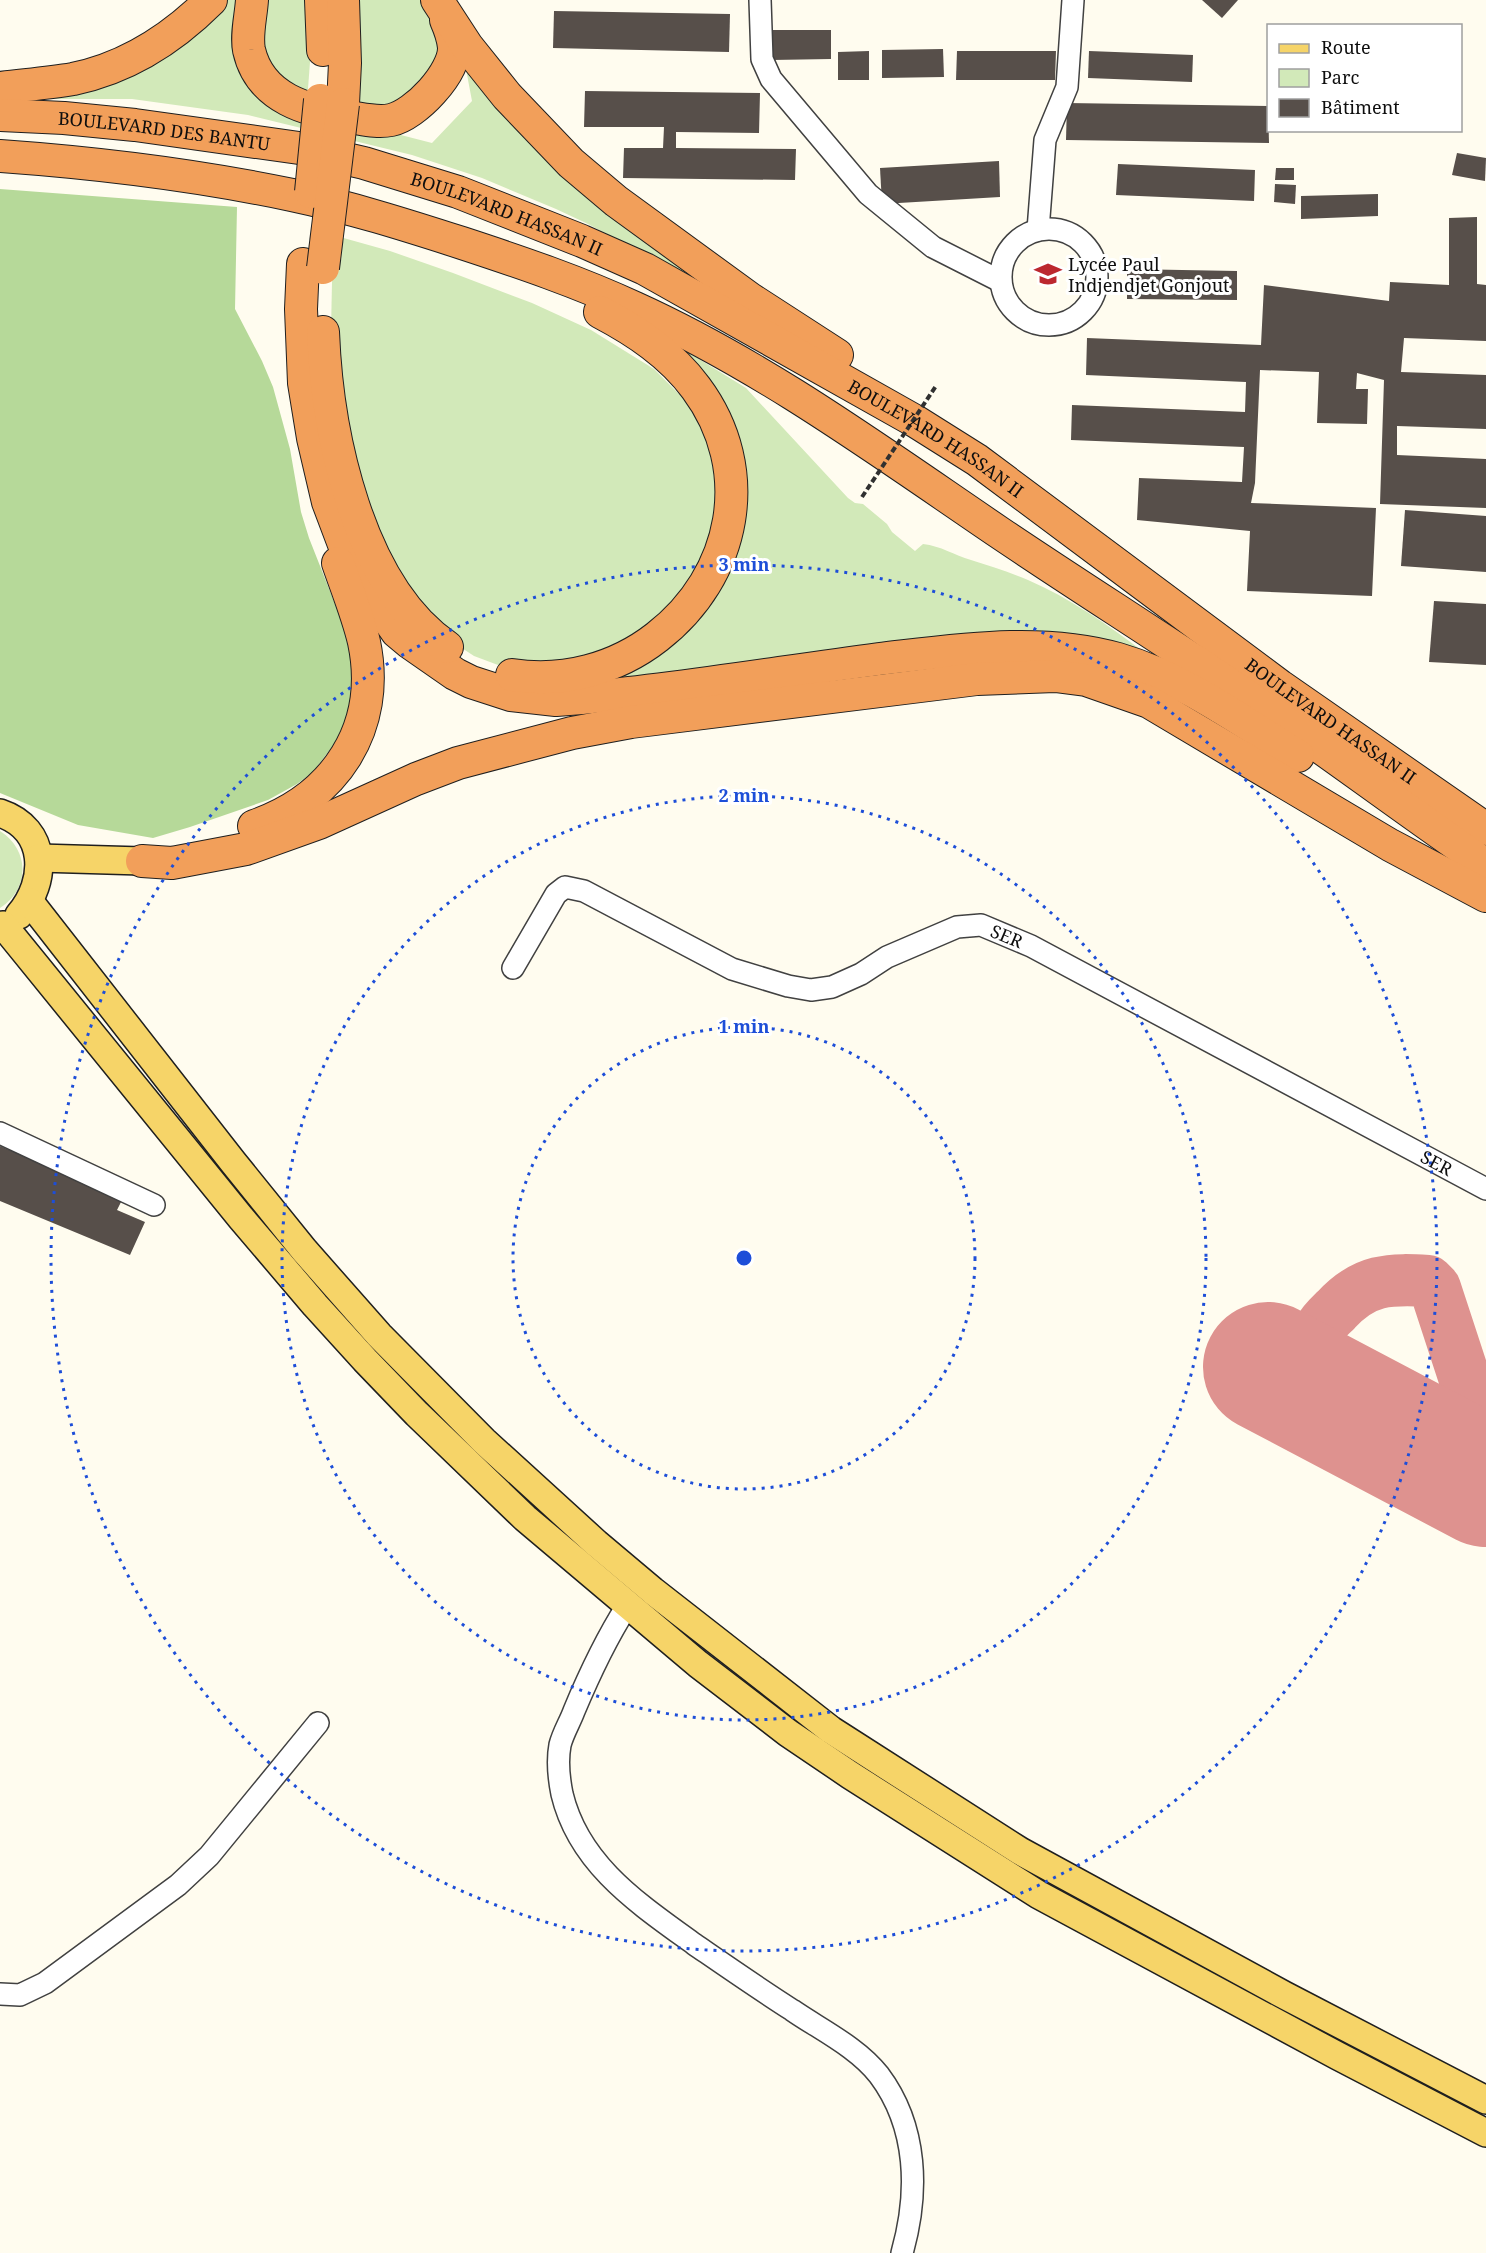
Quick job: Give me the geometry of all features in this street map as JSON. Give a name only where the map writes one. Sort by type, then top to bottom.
[{"type":"highway","points":[[0,88],[75,78],[124,62],[177,31],[211,0]]},
{"type":"highway","points":[[252,0],[249,49],[261,74],[276,93],[300,107],[337,116],[373,121],[392,120],[406,112],[435,88],[450,66],[454,47],[439,3]]},
{"type":"highway","points":[[321,0],[323,55],[332,102]]},
{"type":"highway","points":[[142,861],[195,841],[245,829],[290,811],[310,798],[330,780],[345,757],[356,734],[368,694],[364,643],[338,561],[328,502],[309,420],[304,383],[301,309],[313,266],[332,102],[345,63],[343,0]]},
{"type":"highway","points":[[439,3],[462,39],[502,90],[570,163],[616,201],[741,293],[878,383],[898,399],[915,421]]},
{"type":"highway","name":"BOULEVARD DES BANTU","points":[[0,115],[135,125],[327,154]]},
{"type":"highway","name":"BOULEVARD HASSAN II","points":[[327,154],[458,192],[645,269],[915,421],[977,460],[1280,686],[1486,829]]},
{"type":"highway","name":"BOULEVARD HASSAN II","points":[[0,156],[81,163],[182,176],[262,189],[322,202],[433,232],[568,279],[680,329],[774,382],[1258,704],[1486,866]]},
{"type":"highway","points":[[313,266],[322,318],[324,364],[331,415],[341,465],[369,543],[405,605],[423,627],[447,647],[473,662],[507,675],[527,678],[563,676],[618,662],[651,642],[679,618],[690,607],[716,566],[726,539],[732,501],[729,468],[720,433],[696,388],[671,361],[644,338],[600,312],[484,262],[449,238]]},
{"type":"highway","points":[[328,502],[348,555],[398,632],[455,674],[492,691],[532,698],[582,698],[914,655],[997,648],[1074,650],[1120,660],[1161,676],[1217,706],[1360,794],[1400,806]]},
{"type":"highway","points":[[142,861],[172,863],[246,849],[320,823],[458,763],[572,733],[631,722],[977,679],[1055,676],[1086,680],[1149,702],[1390,845],[1486,896]]},
{"type":"main road","points":[[0,813],[22,826],[33,841],[39,858],[38,881],[30,902],[18,915],[2,925],[241,1218],[315,1305],[365,1360],[525,1518],[698,1664],[788,1733],[911,1816],[1007,1875],[1338,2056],[1486,2133]]},
{"type":"main road","points":[[39,858],[142,861]]},
{"type":"main road","points":[[30,902],[232,1162],[355,1308],[457,1416],[631,1574],[831,1730],[1020,1851],[1274,1990],[1486,2100]]},
{"type":"street","points":[[760,0],[762,58],[771,78],[868,194],[933,247],[1000,281]]},
{"type":"street","points":[[1038,230],[1045,140],[1067,87],[1073,0]]},
{"type":"street","points":[[1052,229],[1077,238],[1094,260],[1097,273],[1096,287],[1087,306],[1072,320],[1059,324],[1032,323],[1020,316],[1010,307],[1003,295],[1000,281],[1001,267],[1010,249],[1025,235],[1038,230],[1052,229]]},
{"type":"street","name":"SER","points":[[513,968],[556,894],[565,887],[584,891],[732,969],[788,986],[811,990],[832,987],[861,974],[887,957],[957,927],[981,925],[1031,946],[1486,1189]]},
{"type":"street","points":[[0,1133],[154,1205]]},
{"type":"street","points":[[627,1606],[608,1637],[560,1744],[560,1784],[574,1829],[612,1882],[629,1896],[735,1972],[854,2050],[878,2074],[894,2100],[911,2151],[914,2178],[912,2207],[902,2253]]},
{"type":"street","points":[[0,1995],[20,1995],[45,1983],[178,1885],[209,1856],[318,1723]]},
{"type":"path","points":[[862,497],[936,386]]},
{"type":"green space","points":[[226,0],[243,0],[247,71],[397,134],[432,143],[472,101],[465,64],[540,155],[607,212],[723,296],[556,209],[482,178],[412,155],[248,115],[132,99],[32,99]]},
{"type":"green space","points":[[260,0],[307,0],[310,62],[307,102],[266,66]]},
{"type":"green space","points":[[355,0],[424,0],[447,42],[414,98],[354,114]]},
{"type":"green space","points":[[0,189],[237,207],[235,309],[273,387],[290,449],[301,512],[348,637],[355,681],[346,719],[335,743],[313,772],[268,800],[153,838],[78,825],[0,793]]},
{"type":"green space","points":[[340,237],[390,251],[453,273],[532,303],[591,330],[654,369],[683,398],[705,432],[719,495],[699,579],[625,653],[506,668],[474,656],[445,637],[400,585],[361,498],[331,331],[332,282]]},
{"type":"green space","points":[[673,343],[746,388],[848,498],[855,503],[863,504],[915,551],[923,544],[930,545],[1028,580],[1088,613],[1145,653],[598,680],[698,618],[721,589],[734,560],[739,533]]},
{"type":"green space","points":[[0,831],[17,848],[22,870],[17,891],[0,908]]},
{"type":"building","points":[[1202,0],[1238,0],[1222,18]]},
{"type":"building","points":[[554,11],[730,14],[729,52],[553,48]]},
{"type":"building","points":[[772,30],[831,30],[831,59],[772,60]]},
{"type":"building","points":[[943,49],[944,77],[882,78],[882,50]]},
{"type":"building","points":[[869,51],[869,80],[838,80],[838,52]]},
{"type":"building","points":[[957,51],[1056,51],[1055,80],[956,80]]},
{"type":"building","points":[[1089,51],[1193,55],[1192,82],[1088,78]]},
{"type":"building","points":[[585,91],[760,93],[759,133],[676,132],[676,148],[796,149],[795,180],[623,178],[624,148],[663,148],[664,127],[584,127]]},
{"type":"building","points":[[1067,103],[1267,106],[1269,143],[1066,140]]},
{"type":"building","points":[[1457,153],[1486,158],[1485,181],[1452,175]]},
{"type":"building","points":[[999,161],[1000,197],[882,204],[880,168]]},
{"type":"building","points":[[1118,164],[1255,170],[1254,201],[1116,195]]},
{"type":"building","points":[[1276,168],[1294,168],[1294,180],[1275,180]]},
{"type":"building","points":[[1275,184],[1296,185],[1295,204],[1274,202]]},
{"type":"building","points":[[1378,194],[1378,216],[1301,219],[1301,196]]},
{"type":"building","points":[[1477,217],[1477,284],[1486,285],[1486,341],[1404,338],[1401,372],[1486,375],[1486,429],[1397,426],[1397,455],[1486,459],[1486,508],[1380,504],[1384,380],[1357,373],[1356,389],[1368,389],[1367,424],[1317,423],[1319,372],[1260,370],[1255,483],[1251,503],[1376,508],[1372,596],[1247,591],[1250,531],[1137,520],[1139,478],[1242,482],[1244,447],[1071,440],[1072,405],[1245,412],[1246,382],[1086,375],[1087,338],[1261,345],[1264,285],[1389,301],[1390,282],[1449,285],[1449,218]]},
{"type":"building","points":[[1127,269],[1237,271],[1237,300],[1127,299]]},
{"type":"building","points":[[1405,510],[1486,516],[1486,572],[1401,566]]},
{"type":"building","points":[[1434,601],[1486,604],[1486,665],[1429,662]]},
{"type":"building","points":[[0,1146],[123,1198],[117,1210],[145,1222],[130,1255],[0,1201]]},
{"type":"taxiway","points":[[1441,1459],[1396,1467],[1369,1462],[1354,1453],[1341,1441],[1318,1409],[1313,1396],[1309,1368],[1314,1340],[1328,1318],[1350,1297],[1366,1287],[1384,1282],[1410,1280],[1428,1281],[1435,1288],[1486,1444]]},
{"type":"runway","points":[[1268,1367],[1486,1482]]},
{"type":"place","name":"Lycée Paul Indjendjet Gonjout","points":[[1048,274]]}]
